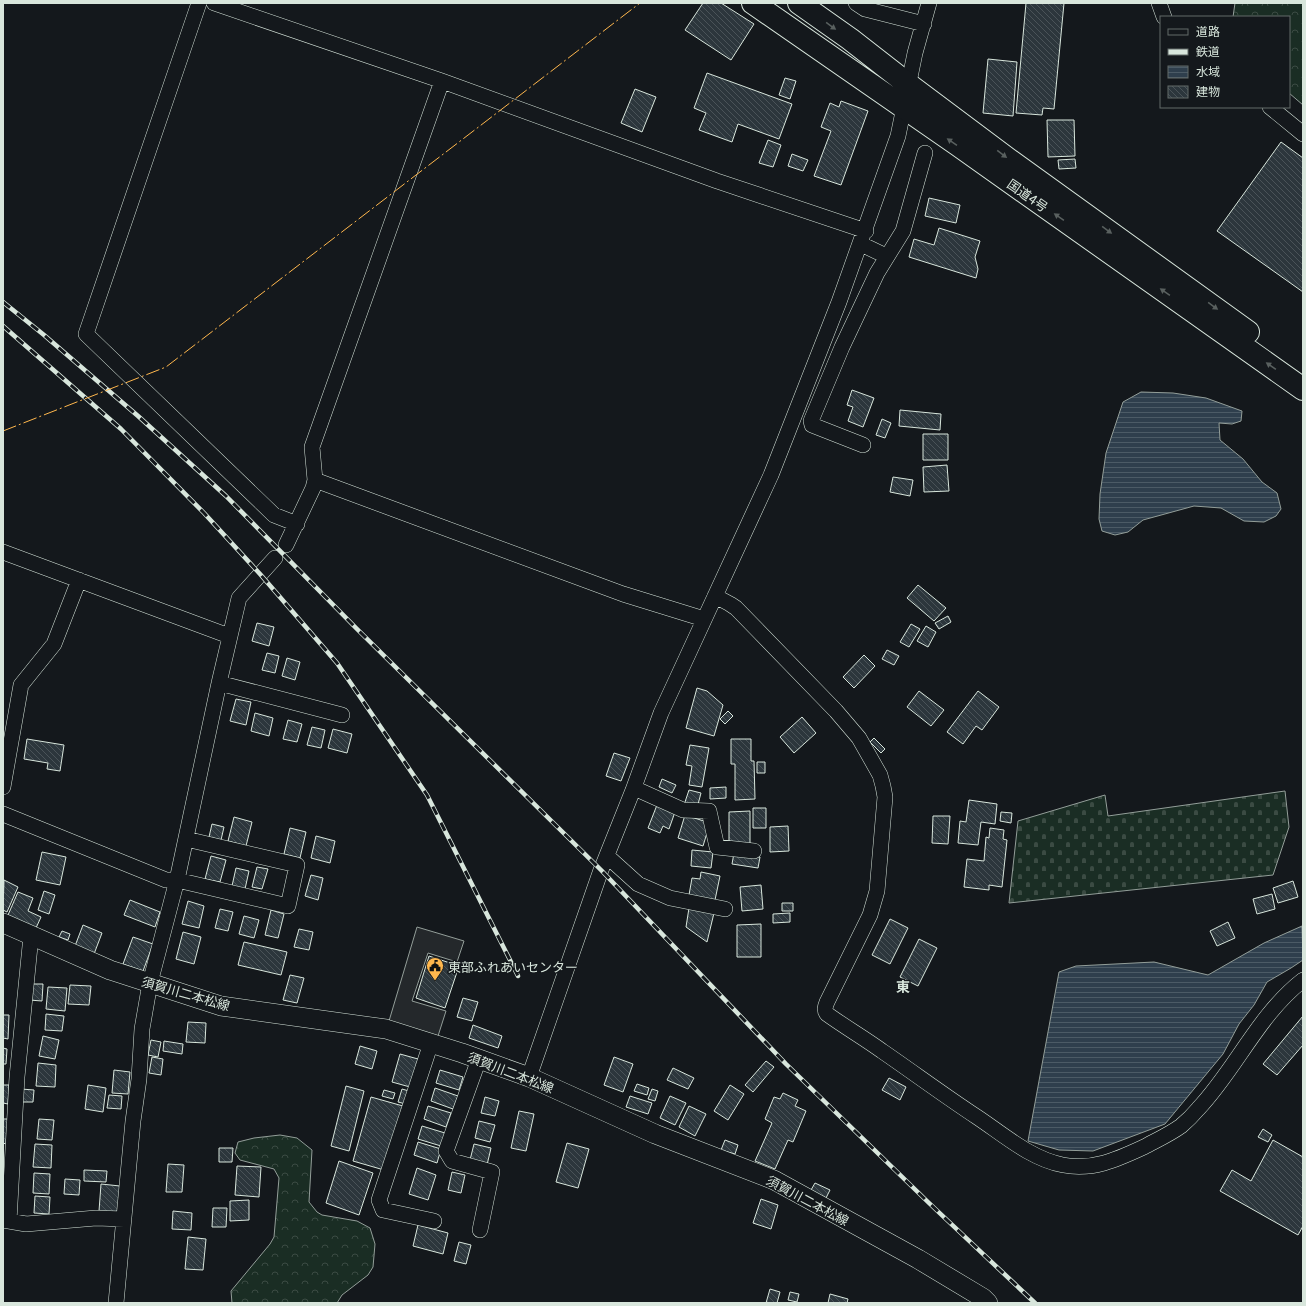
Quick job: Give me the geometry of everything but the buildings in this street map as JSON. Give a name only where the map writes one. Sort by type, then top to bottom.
[{"type":"highway","name":"国道4号","points":[[753,3],[958,145],[1303,389]]},
{"type":"highway","name":"国道4号","points":[[799,3],[850,39],[1008,159],[1303,371]]},
{"type":"main road","name":"須賀川二本松線","points":[[3,923],[110,970],[221,1006],[386,1029],[529,1077],[655,1134],[774,1180],[918,1259],[983,1298],[988,1303]]},
{"type":"street","points":[[199,3],[86,334],[274,515],[297,524]]},
{"type":"street","points":[[214,3],[442,81],[717,181],[863,238],[886,256]]},
{"type":"street","points":[[856,3],[865,9],[924,24]]},
{"type":"street","points":[[529,1077],[607,856],[661,714],[770,475],[863,238],[898,136],[915,53],[929,3]]},
{"type":"street","points":[[1159,3],[1164,16]]},
{"type":"street","points":[[286,545],[313,488],[315,480],[312,447],[442,81]]},
{"type":"street","points":[[1271,108],[1303,134]]},
{"type":"street","points":[[863,445],[812,425],[811,421],[842,347],[877,273],[886,256],[903,231],[925,153]]},
{"type":"street","points":[[315,480],[616,591],[704,619]]},
{"type":"street","points":[[3,552],[229,636]]},
{"type":"street","points":[[116,1303],[133,1121],[139,1079],[142,1029],[150,983],[177,880],[229,636],[239,598],[275,558]]},
{"type":"street","points":[[3,787],[21,685],[54,644],[78,580]]},
{"type":"street","points":[[715,596],[736,608],[836,711],[859,738],[880,775],[885,797],[877,891],[870,915],[827,1002],[825,1011],[827,1014],[882,1050],[940,1092],[1030,1153],[1047,1161],[1064,1165],[1084,1167],[1097,1166],[1122,1158],[1170,1133],[1182,1125],[1207,1099],[1270,1013],[1293,988],[1303,980]]},
{"type":"street","points":[[219,683],[342,715]]},
{"type":"street","points":[[634,788],[683,810],[710,811],[717,847],[754,851]]},
{"type":"street","points":[[3,814],[166,880],[177,880],[288,906],[298,865],[186,838]]},
{"type":"street","points":[[607,856],[638,884],[670,898],[725,909]]},
{"type":"street","points":[[31,936],[10,1077],[6,1221],[26,1224],[96,1218],[124,1219]]},
{"type":"street","points":[[431,1043],[379,1200],[383,1210],[434,1221]]},
{"type":"street","points":[[478,1059],[446,1151],[452,1160],[492,1172],[480,1230]]},
{"type":"green space","points":[[1235,3],[1303,3],[1303,105],[1290,94],[1290,16],[1233,16]]},
{"type":"green space","points":[[1285,791],[1289,827],[1273,875],[1009,903],[1018,821],[1105,795],[1108,816]]},
{"type":"green space","points":[[280,1135],[297,1138],[312,1150],[309,1202],[317,1212],[322,1215],[357,1221],[370,1228],[375,1244],[373,1267],[368,1275],[342,1295],[337,1303],[232,1303],[231,1291],[270,1244],[274,1237],[279,1178],[274,1169],[240,1160],[235,1153],[238,1142],[254,1138]]},
{"type":"shaded area","points":[[417,927],[464,941],[457,962],[428,953],[412,1001],[446,1011],[438,1036],[389,1021]]},
{"type":"water","points":[[1141,392],[1173,393],[1206,398],[1242,411],[1241,421],[1232,424],[1219,423],[1220,440],[1243,459],[1262,482],[1277,493],[1281,509],[1276,516],[1264,522],[1244,521],[1221,508],[1194,506],[1143,520],[1128,532],[1115,535],[1102,531],[1099,519],[1100,494],[1106,453],[1123,402]]},
{"type":"water","points":[[1302,926],[1303,960],[1267,982],[1254,1005],[1239,1024],[1223,1054],[1165,1124],[1093,1151],[1059,1150],[1028,1141],[1059,972],[1076,966],[1154,962],[1208,975],[1264,943]]},
{"type":"railway","points":[[3,302],[44,335],[138,416],[226,496],[357,629],[601,870],[786,1064],[929,1203],[1035,1303]]},
{"type":"railway","points":[[3,326],[121,429],[204,513],[260,574],[337,663],[427,795],[518,976]]},
{"type":"power","points":[[3,431],[166,367],[640,3]]},
{"type":"place","name":"東部ふれあいセンター","points":[[435,981]]},
{"type":"district","name":"東","points":[[903,986]]}]
